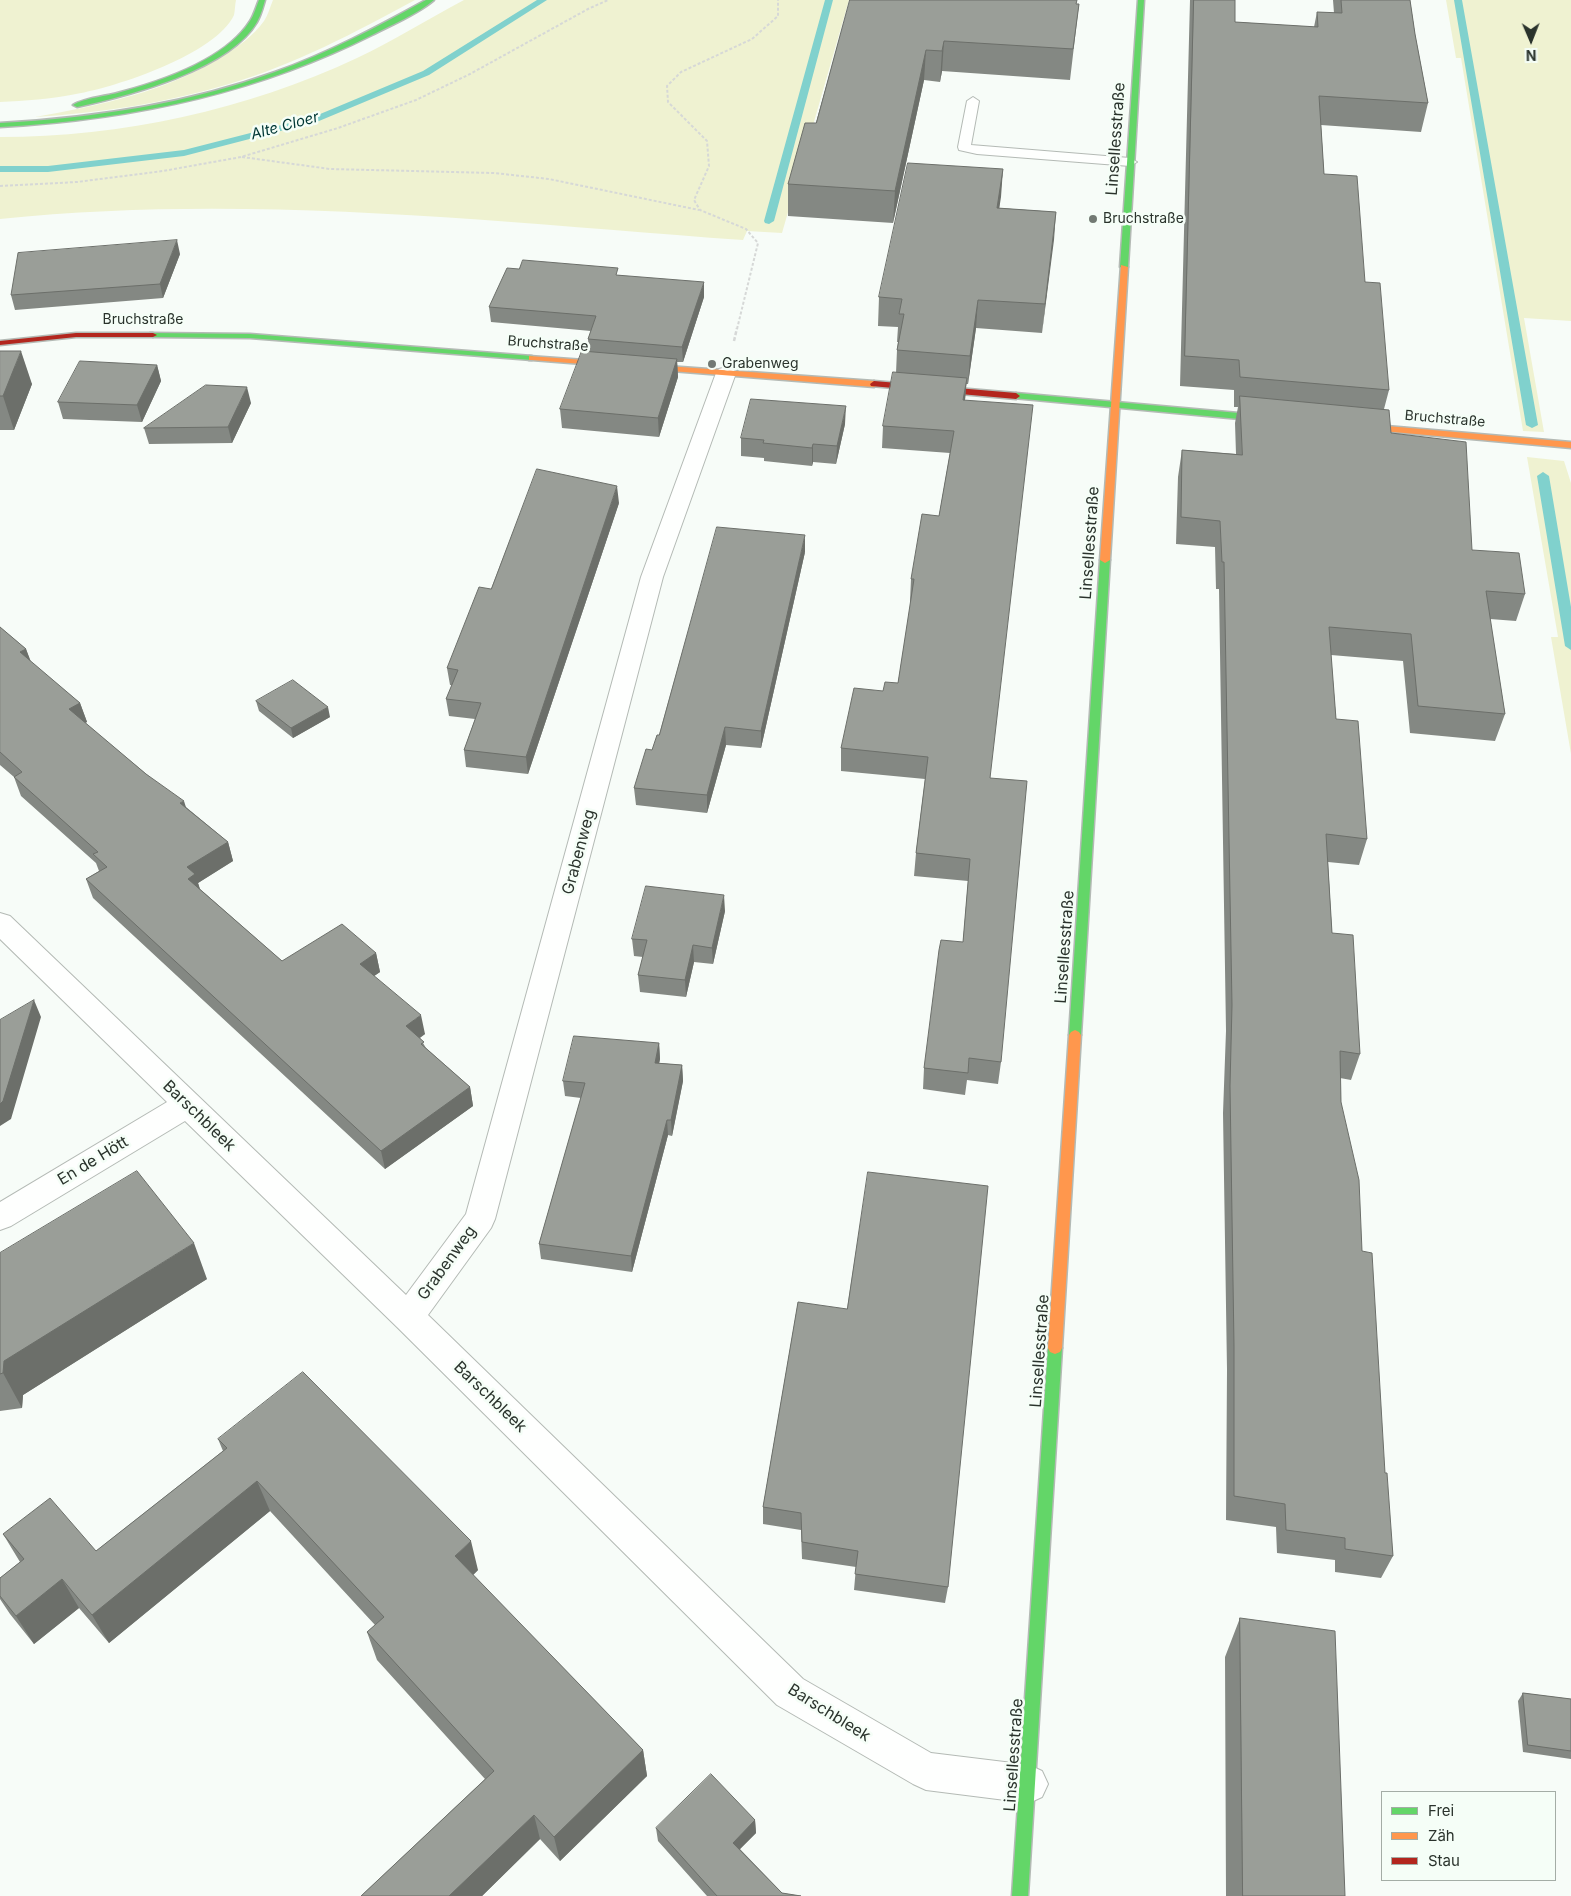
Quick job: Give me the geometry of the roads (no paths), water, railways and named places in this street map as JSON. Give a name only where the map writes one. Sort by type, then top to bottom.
[{"type":"main road","points":[[61,107],[80,105],[140,90],[199,66],[237,41],[260,14],[262,0]]},
{"type":"main road","points":[[0,125],[101,118],[177,104],[250,84],[316,59],[430,0]]},
{"type":"main road","name":"Linsellesstraße","points":[[1020,1896],[1029,1784],[1141,0]]},
{"type":"main road","points":[[0,113],[23,112]]},
{"type":"main road","name":"Bruchstraße","points":[[0,343],[76,334],[250,336],[1115,404],[1283,420]]},
{"type":"main road","name":"Bruchstraße","points":[[1343,425],[1571,445]]},
{"type":"street","name":"Grabenweg","points":[[408,1317],[480,1219],[652,577],[726,373]]},
{"type":"street","name":"Barschbleek","points":[[0,922],[408,1317],[790,1692],[926,1771],[1029,1784]]},
{"type":"street","name":"En de Hött","points":[[0,1217],[187,1104]]},
{"type":"lane","points":[[972,101],[964,147],[977,150],[1130,162]]},
{"type":"waterway","name":"Alte Cloer","points":[[0,169],[48,169],[184,153],[316,119],[426,73],[543,0]]},
{"type":"waterway","points":[[769,221],[829,0]]},
{"type":"waterway","points":[[1458,0],[1532,425]]},
{"type":"waterway","points":[[1543,476],[1571,646]]},
{"type":"place","name":"Bruchstraße","points":[[1093,219]]},
{"type":"place","name":"Grabenweg","points":[[712,364]]}]
